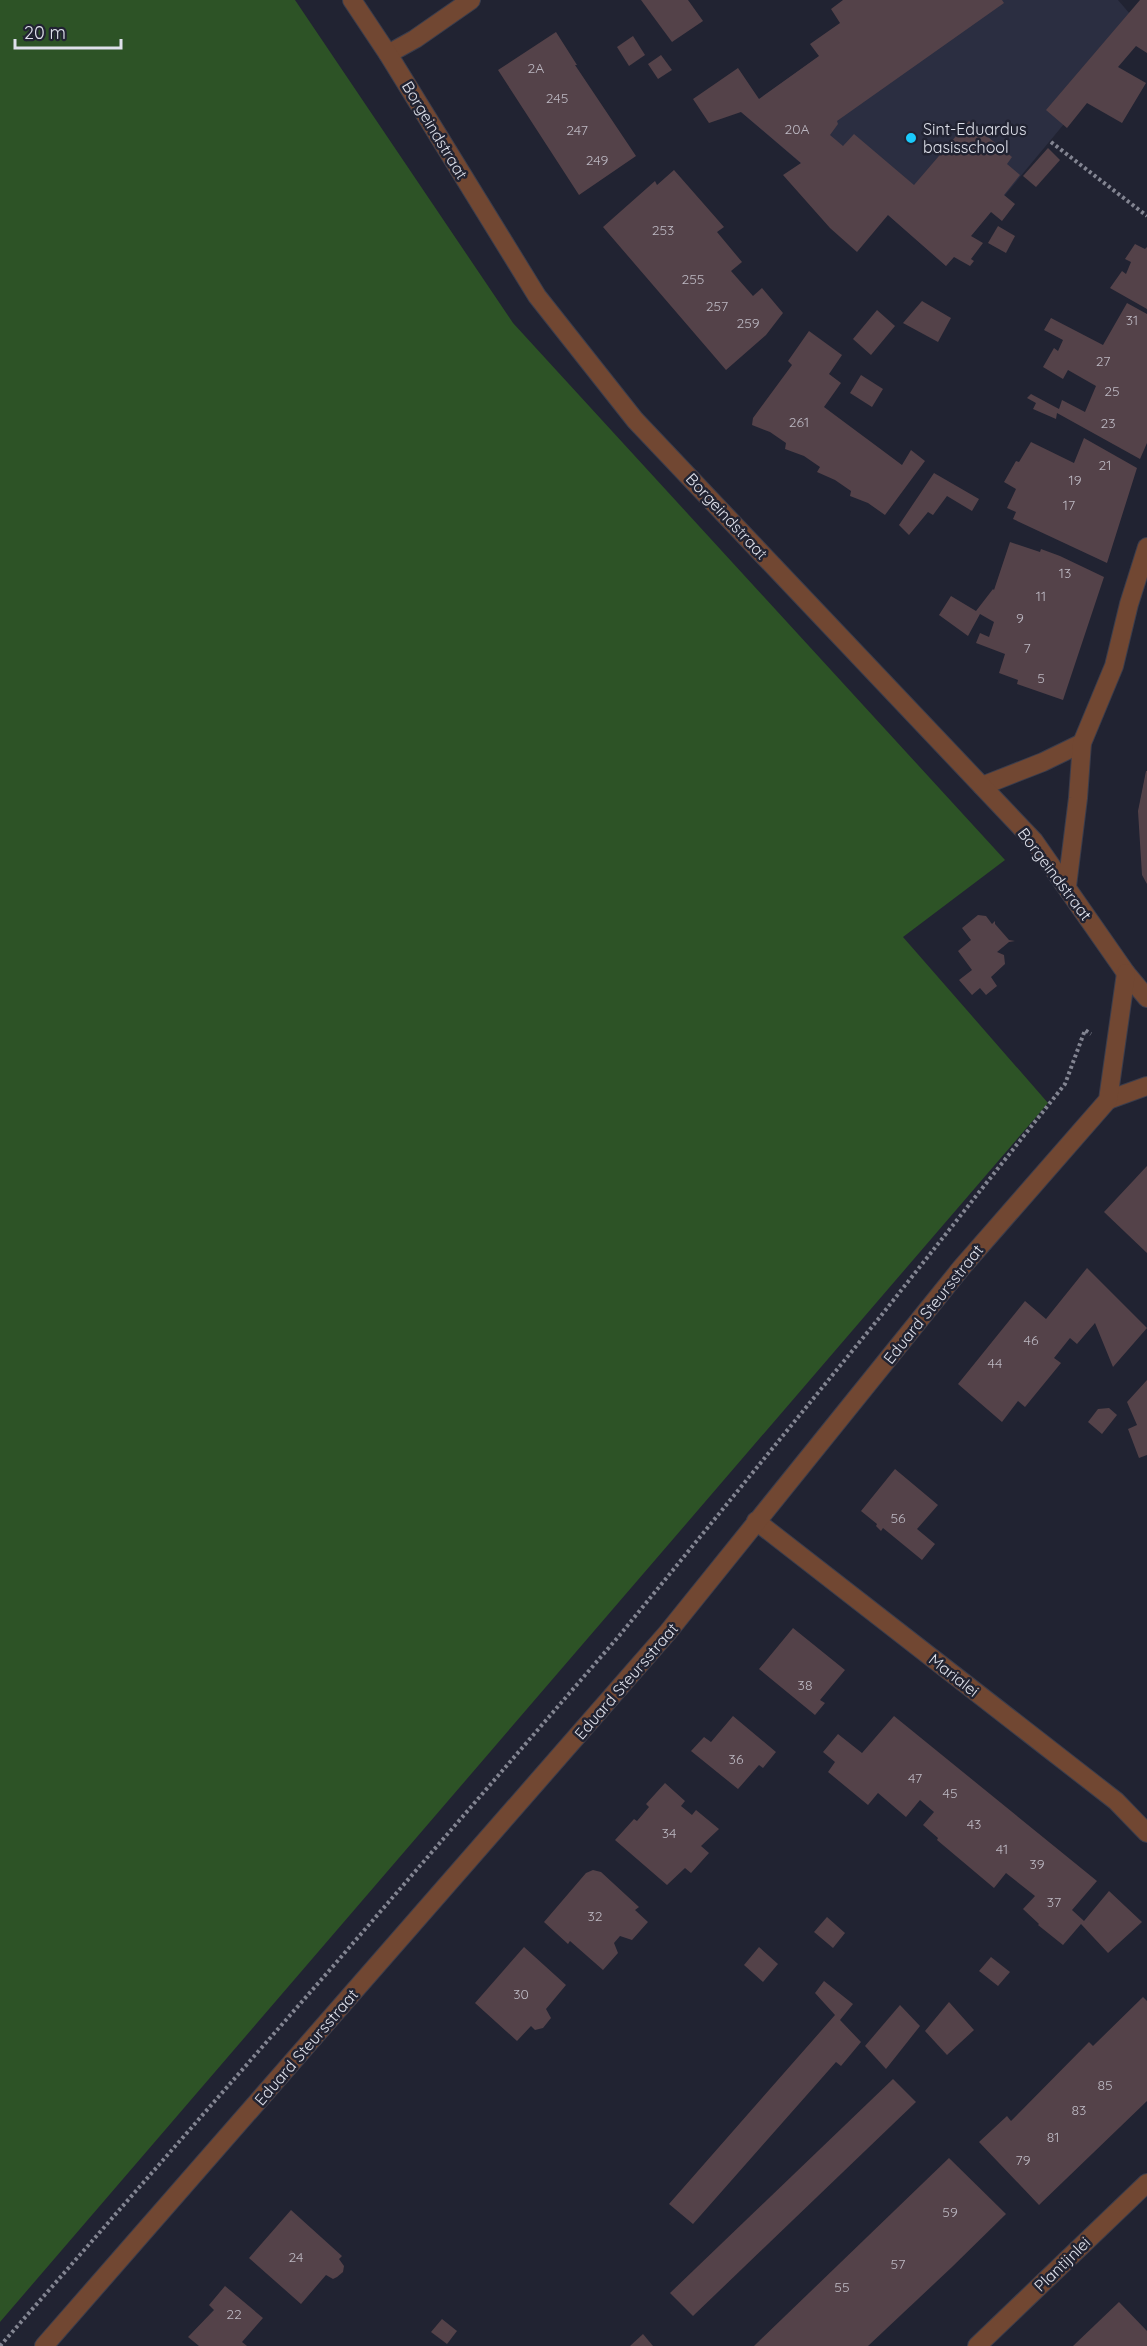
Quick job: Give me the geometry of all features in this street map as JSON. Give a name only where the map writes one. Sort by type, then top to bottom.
[{"type":"street","name":"Borgeindstraat","points":[[352,0],[388,54],[537,296],[635,420],[1034,841],[1126,973],[1147,998]]},
{"type":"street","points":[[388,54],[415,39],[471,0]]},
{"type":"street","points":[[1066,886],[1078,798],[1082,743],[1114,666],[1129,604],[1147,548]]},
{"type":"street","points":[[982,786],[1043,762],[1082,743]]},
{"type":"street","points":[[1126,973],[1108,1100],[1147,1086]]},
{"type":"street","name":"Eduard Steursstraat","points":[[44,2346],[668,1632],[962,1267],[1108,1100]]},
{"type":"street","name":"Marialei","points":[[756,1521],[1116,1801],[1147,1833]]},
{"type":"street","name":"Plantijnlei","points":[[977,2346],[1147,2183]]},
{"type":"path","points":[[1051,142],[1147,216]]},
{"type":"path","points":[[0,2346],[619,1636],[880,1317],[1065,1084],[1085,1030]]},
{"type":"shaded area","name":"Sint-Eduardus basisschool","points":[[898,0],[1118,0],[1143,29],[946,266],[888,215],[853,208],[741,112]]},
{"type":"green space","points":[[0,0],[295,0],[513,323],[1005,860],[903,937],[1048,1103],[0,2322]]},
{"type":"building","points":[[641,0],[688,0],[703,21],[672,42]]},
{"type":"building","points":[[843,0],[1002,0],[1004,3],[837,121],[838,124],[830,135],[843,146],[854,134],[914,185],[969,121],[1012,157],[1007,164],[1020,175],[1004,195],[1015,204],[1002,221],[991,212],[971,236],[983,243],[971,259],[974,261],[970,266],[954,257],[946,266],[888,215],[857,252],[830,228],[783,175],[801,163],[741,112],[709,123],[693,99],[738,68],[759,99],[819,56],[810,44],[840,23],[831,9]]},
{"type":"building","points":[[1140,0],[1147,0],[1147,53],[1136,46],[1118,67],[1146,83],[1122,123],[1087,103],[1067,128],[1046,110]]},
{"type":"building","points":[[556,32],[577,65],[575,65],[636,156],[579,195],[498,70]]},
{"type":"building","points":[[633,36],[645,55],[629,66],[617,47]]},
{"type":"building","points":[[661,55],[672,70],[658,79],[648,64]]},
{"type":"building","points":[[1048,148],[1060,160],[1036,187],[1023,176]]},
{"type":"building","points":[[674,170],[724,227],[717,232],[742,262],[731,271],[753,296],[762,288],[783,313],[766,335],[726,370],[603,227],[655,181],[657,185]]},
{"type":"building","points":[[998,226],[1015,236],[1006,253],[988,243]]},
{"type":"building","points":[[1135,244],[1145,249],[1147,247],[1147,309],[1110,288],[1122,271],[1126,274],[1131,262],[1125,259]]},
{"type":"building","points":[[922,301],[951,318],[938,342],[903,323]]},
{"type":"building","points":[[1127,303],[1147,314],[1147,443],[1140,459],[1057,413],[1056,419],[1033,409],[1036,403],[1027,398],[1031,394],[1059,409],[1062,400],[1085,412],[1096,386],[1068,370],[1063,379],[1043,367],[1054,348],[1058,351],[1063,340],[1044,330],[1051,318],[1103,345]]},
{"type":"building","points":[[877,310],[895,326],[871,355],[853,339]]},
{"type":"building","points":[[809,331],[842,355],[829,374],[841,383],[824,407],[902,465],[911,450],[925,461],[885,515],[868,503],[850,496],[851,491],[817,472],[820,467],[804,456],[785,449],[786,443],[770,432],[752,425],[753,418],[792,365],[788,361]]},
{"type":"building","points":[[861,375],[883,389],[872,407],[850,393]]},
{"type":"building","points":[[1084,438],[1137,468],[1107,563],[1013,519],[1016,512],[1007,508],[1016,489],[1004,482],[1016,461],[1019,462],[1031,442],[1074,463]]},
{"type":"building","points":[[934,473],[979,499],[972,511],[947,496],[933,515],[928,512],[909,535],[899,525]]},
{"type":"building","points":[[1010,542],[1060,556],[1104,577],[1063,700],[1017,684],[1018,680],[999,673],[1005,654],[976,643],[980,633],[989,637],[994,622],[980,614],[968,636],[939,615],[951,596],[976,611],[994,590]]},
{"type":"building","points":[[1146,771],[1147,884],[1142,875],[1138,811]]},
{"type":"building","points":[[978,915],[986,916],[992,924],[995,921],[1009,940],[1015,941],[1009,942],[997,952],[1004,955],[1005,964],[991,977],[997,986],[986,995],[980,988],[972,995],[959,980],[972,970],[958,951],[971,940],[962,928]]},
{"type":"building","points":[[1147,1166],[1147,1253],[1104,1212]]},
{"type":"building","points":[[1087,1268],[1147,1328],[1113,1367],[1095,1323],[1077,1344],[1070,1338],[1054,1358],[1061,1363],[1025,1407],[1018,1401],[1002,1422],[958,1384],[1025,1301],[1046,1319]]},
{"type":"building","points":[[1147,1380],[1147,1455],[1139,1458],[1128,1429],[1137,1425],[1127,1402]]},
{"type":"building","points":[[1109,1408],[1117,1415],[1102,1434],[1088,1422],[1098,1409]]},
{"type":"building","points":[[895,1469],[938,1505],[917,1529],[935,1544],[922,1560],[883,1528],[881,1531],[876,1526],[877,1524],[861,1511]]},
{"type":"building","points":[[793,1628],[845,1670],[820,1700],[825,1703],[815,1715],[759,1669]]},
{"type":"building","points":[[733,1716],[776,1752],[763,1768],[759,1765],[738,1789],[691,1751],[704,1737],[711,1742]]},
{"type":"building","points":[[894,1716],[1097,1881],[1072,1910],[1084,1921],[1109,1891],[1142,1922],[1108,1953],[1081,1924],[1063,1945],[1038,1925],[1023,1909],[1035,1896],[1006,1873],[994,1888],[937,1840],[938,1838],[923,1825],[934,1812],[920,1800],[906,1817],[878,1793],[868,1805],[828,1772],[835,1762],[823,1752],[838,1734],[862,1753]]},
{"type":"building","points":[[665,1783],[685,1801],[681,1806],[692,1815],[696,1810],[719,1829],[701,1846],[709,1853],[691,1873],[685,1868],[667,1885],[615,1840],[634,1819],[637,1821],[649,1807],[646,1804]]},
{"type":"building","points":[[593,1870],[601,1872],[639,1907],[635,1910],[648,1922],[632,1940],[620,1936],[614,1943],[618,1953],[603,1970],[570,1941],[568,1944],[544,1922],[586,1873]]},
{"type":"building","points":[[827,1917],[845,1933],[833,1948],[814,1932]]},
{"type":"building","points":[[524,1947],[566,1985],[546,2009],[551,2018],[543,2028],[535,2030],[531,2026],[517,2041],[475,2003]]},
{"type":"building","points":[[759,1947],[778,1964],[763,1982],[744,1965]]},
{"type":"building","points":[[991,1957],[1010,1972],[998,1986],[979,1971]]},
{"type":"building","points":[[824,1981],[853,2004],[840,2020],[861,2042],[841,2066],[836,2062],[693,2224],[669,2204],[835,2015],[815,1993]]},
{"type":"building","points":[[1143,1997],[1147,2001],[1147,2101],[1039,2205],[979,2142],[1007,2116],[1011,2121],[1089,2042],[1093,2046]]},
{"type":"building","points":[[949,2002],[974,2030],[947,2055],[925,2031]]},
{"type":"building","points":[[900,2005],[920,2026],[886,2069],[865,2046]]},
{"type":"building","points":[[893,2079],[916,2102],[693,2316],[670,2293]]},
{"type":"building","points":[[949,2158],[1006,2214],[952,2267],[868,2346],[754,2346]]},
{"type":"building","points":[[291,2210],[342,2256],[339,2259],[344,2266],[343,2272],[333,2279],[326,2275],[301,2304],[249,2258]]},
{"type":"building","points":[[225,2286],[263,2318],[242,2342],[247,2346],[199,2346],[188,2337],[214,2310],[209,2305]]},
{"type":"building","points":[[1119,2302],[1147,2331],[1147,2346],[1073,2346]]},
{"type":"building","points":[[442,2319],[457,2331],[447,2344],[431,2332]]},
{"type":"building","points":[[643,2334],[653,2346],[630,2346]]},
{"type":"place","name":"Sint-Eduardus basisschool","points":[[911,138]]}]
